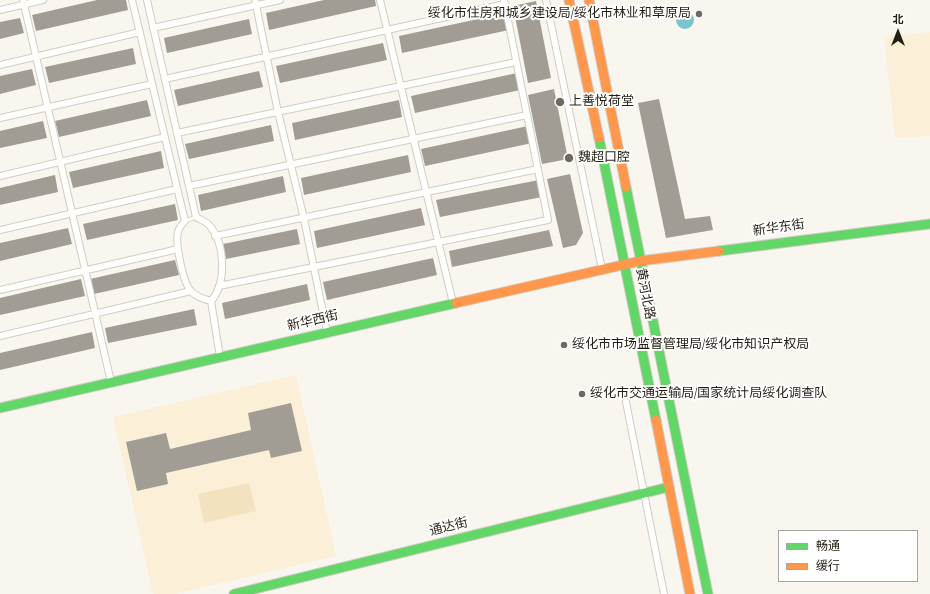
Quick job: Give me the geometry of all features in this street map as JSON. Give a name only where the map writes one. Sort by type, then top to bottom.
[{"type":"main road","name":"黄河北路","points":[[569,0],[633,262],[708,594]]},
{"type":"main road","name":"黄河北路","points":[[589,0],[669,487],[690,594]]},
{"type":"main road","name":"新华东街","points":[[633,262],[930,224]]},
{"type":"main road","name":"新华西街","points":[[0,408],[633,262]]},
{"type":"main road","name":"通达街","points":[[234,594],[245,593],[669,487]]},
{"type":"street","points":[[0,10],[24,2],[43,0]]},
{"type":"street","points":[[132,0],[184,221],[178,231],[178,249],[184,276],[191,291],[200,298],[211,301]]},
{"type":"street","points":[[147,0],[196,217],[209,225],[216,236],[220,248],[221,266],[219,286],[216,295],[211,301],[220,357]]},
{"type":"street","points":[[153,28],[255,3],[280,0]]},
{"type":"street","points":[[380,0],[453,303]]},
{"type":"street","points":[[546,0],[602,269]]},
{"type":"street","points":[[24,2],[35,57],[111,382]]},
{"type":"street","points":[[165,79],[388,30],[504,2],[548,220],[219,286]]},
{"type":"street","points":[[255,3],[278,112],[304,219],[327,332]]},
{"type":"street","points":[[0,65],[140,32]]},
{"type":"street","points":[[177,133],[516,62]]},
{"type":"street","points":[[0,118],[152,84]]},
{"type":"street","points":[[189,186],[527,115]]},
{"type":"street","points":[[0,176],[165,137]]},
{"type":"street","points":[[216,236],[304,219],[538,169]]},
{"type":"street","points":[[0,230],[177,189]]},
{"type":"street","points":[[0,290],[178,249]]},
{"type":"street","points":[[0,336],[191,291]]},
{"type":"street","points":[[626,402],[664,594]]},
{"type":"lane","points":[[184,221],[196,217]]},
{"type":"shaded area","points":[[930,32],[930,136],[895,138],[884,37]]},
{"type":"shaded area","points":[[296,375],[336,556],[175,594],[153,594],[113,417]]},
{"type":"shaded area","points":[[249,483],[256,511],[204,523],[198,494]]},
{"type":"water","points":[[685,11],[691,14],[694,20],[691,26],[685,29],[679,26],[676,20],[679,14]]},
{"type":"building","points":[[97,0],[126,0],[128,10],[36,31],[32,15]]},
{"type":"building","points":[[324,0],[375,0],[376,6],[269,30],[266,13]]},
{"type":"building","points":[[536,1],[551,78],[528,83],[513,6]]},
{"type":"building","points":[[506,13],[509,30],[402,53],[399,36]]},
{"type":"building","points":[[20,18],[24,33],[0,39],[0,22]]},
{"type":"building","points":[[249,19],[252,34],[167,53],[164,38]]},
{"type":"building","points":[[383,43],[387,60],[280,83],[276,66]]},
{"type":"building","points":[[133,48],[136,64],[49,83],[45,67]]},
{"type":"building","points":[[32,69],[36,85],[0,94],[0,76]]},
{"type":"building","points":[[259,71],[263,87],[178,106],[174,90]]},
{"type":"building","points":[[517,73],[520,90],[415,113],[411,96]]},
{"type":"building","points":[[554,89],[568,159],[542,164],[528,95]]},
{"type":"building","points":[[659,99],[685,219],[710,216],[713,230],[666,238],[638,103]]},
{"type":"building","points":[[147,100],[151,116],[59,137],[55,121]]},
{"type":"building","points":[[399,100],[402,117],[295,140],[292,123]]},
{"type":"building","points":[[43,121],[47,138],[0,148],[0,131]]},
{"type":"building","points":[[271,125],[274,141],[189,159],[185,144]]},
{"type":"building","points":[[528,126],[532,143],[425,166],[421,149]]},
{"type":"building","points":[[161,151],[164,168],[73,188],[69,172]]},
{"type":"building","points":[[408,155],[411,172],[304,195],[301,178]]},
{"type":"building","points":[[570,174],[583,233],[576,245],[563,248],[547,179]]},
{"type":"building","points":[[55,175],[58,192],[0,205],[0,188]]},
{"type":"building","points":[[283,176],[286,192],[201,211],[198,195]]},
{"type":"building","points":[[539,180],[542,197],[440,217],[436,200]]},
{"type":"building","points":[[175,204],[178,220],[87,240],[83,224]]},
{"type":"building","points":[[421,208],[425,225],[317,248],[314,231]]},
{"type":"building","points":[[68,228],[72,244],[0,261],[0,243]]},
{"type":"building","points":[[297,229],[300,244],[226,259],[223,244]]},
{"type":"building","points":[[549,230],[553,246],[452,267],[449,251]]},
{"type":"building","points":[[433,258],[437,275],[327,300],[323,282]]},
{"type":"building","points":[[175,260],[179,275],[94,294],[90,279]]},
{"type":"building","points":[[81,279],[85,296],[0,315],[0,298]]},
{"type":"building","points":[[307,284],[310,300],[225,319],[222,303]]},
{"type":"building","points":[[194,309],[197,325],[108,343],[105,328]]},
{"type":"building","points":[[92,332],[95,348],[0,370],[0,353]]},
{"type":"building","points":[[291,403],[302,451],[271,458],[269,450],[166,473],[168,484],[137,491],[126,442],[166,433],[170,449],[251,430],[248,413]]},
{"type":"traffic: fast","points":[[599,138],[656,420]]},
{"type":"traffic: fast","points":[[626,187],[708,594]]},
{"type":"traffic: fast","points":[[719,251],[930,224]]},
{"type":"traffic: fast","points":[[0,408],[456,303]]},
{"type":"traffic: fast","points":[[234,594],[669,487]]},
{"type":"traffic: slow","points":[[569,0],[599,138]]},
{"type":"traffic: slow","points":[[589,0],[626,187]]},
{"type":"traffic: slow","points":[[456,303],[640,261],[719,251]]},
{"type":"traffic: slow","points":[[656,420],[690,594]]},
{"type":"place","name":"绥化市住房和城乡建设局/绥化市林业和草原局","points":[[699,14]]},
{"type":"place","name":"上善悦荷堂","points":[[560,102]]},
{"type":"place","name":"魏超口腔","points":[[569,158]]},
{"type":"place","name":"绥化市市场监督管理局/绥化市知识产权局","points":[[564,345]]},
{"type":"place","name":"绥化市交通运输局/国家统计局绥化调查队","points":[[582,394]]}]
